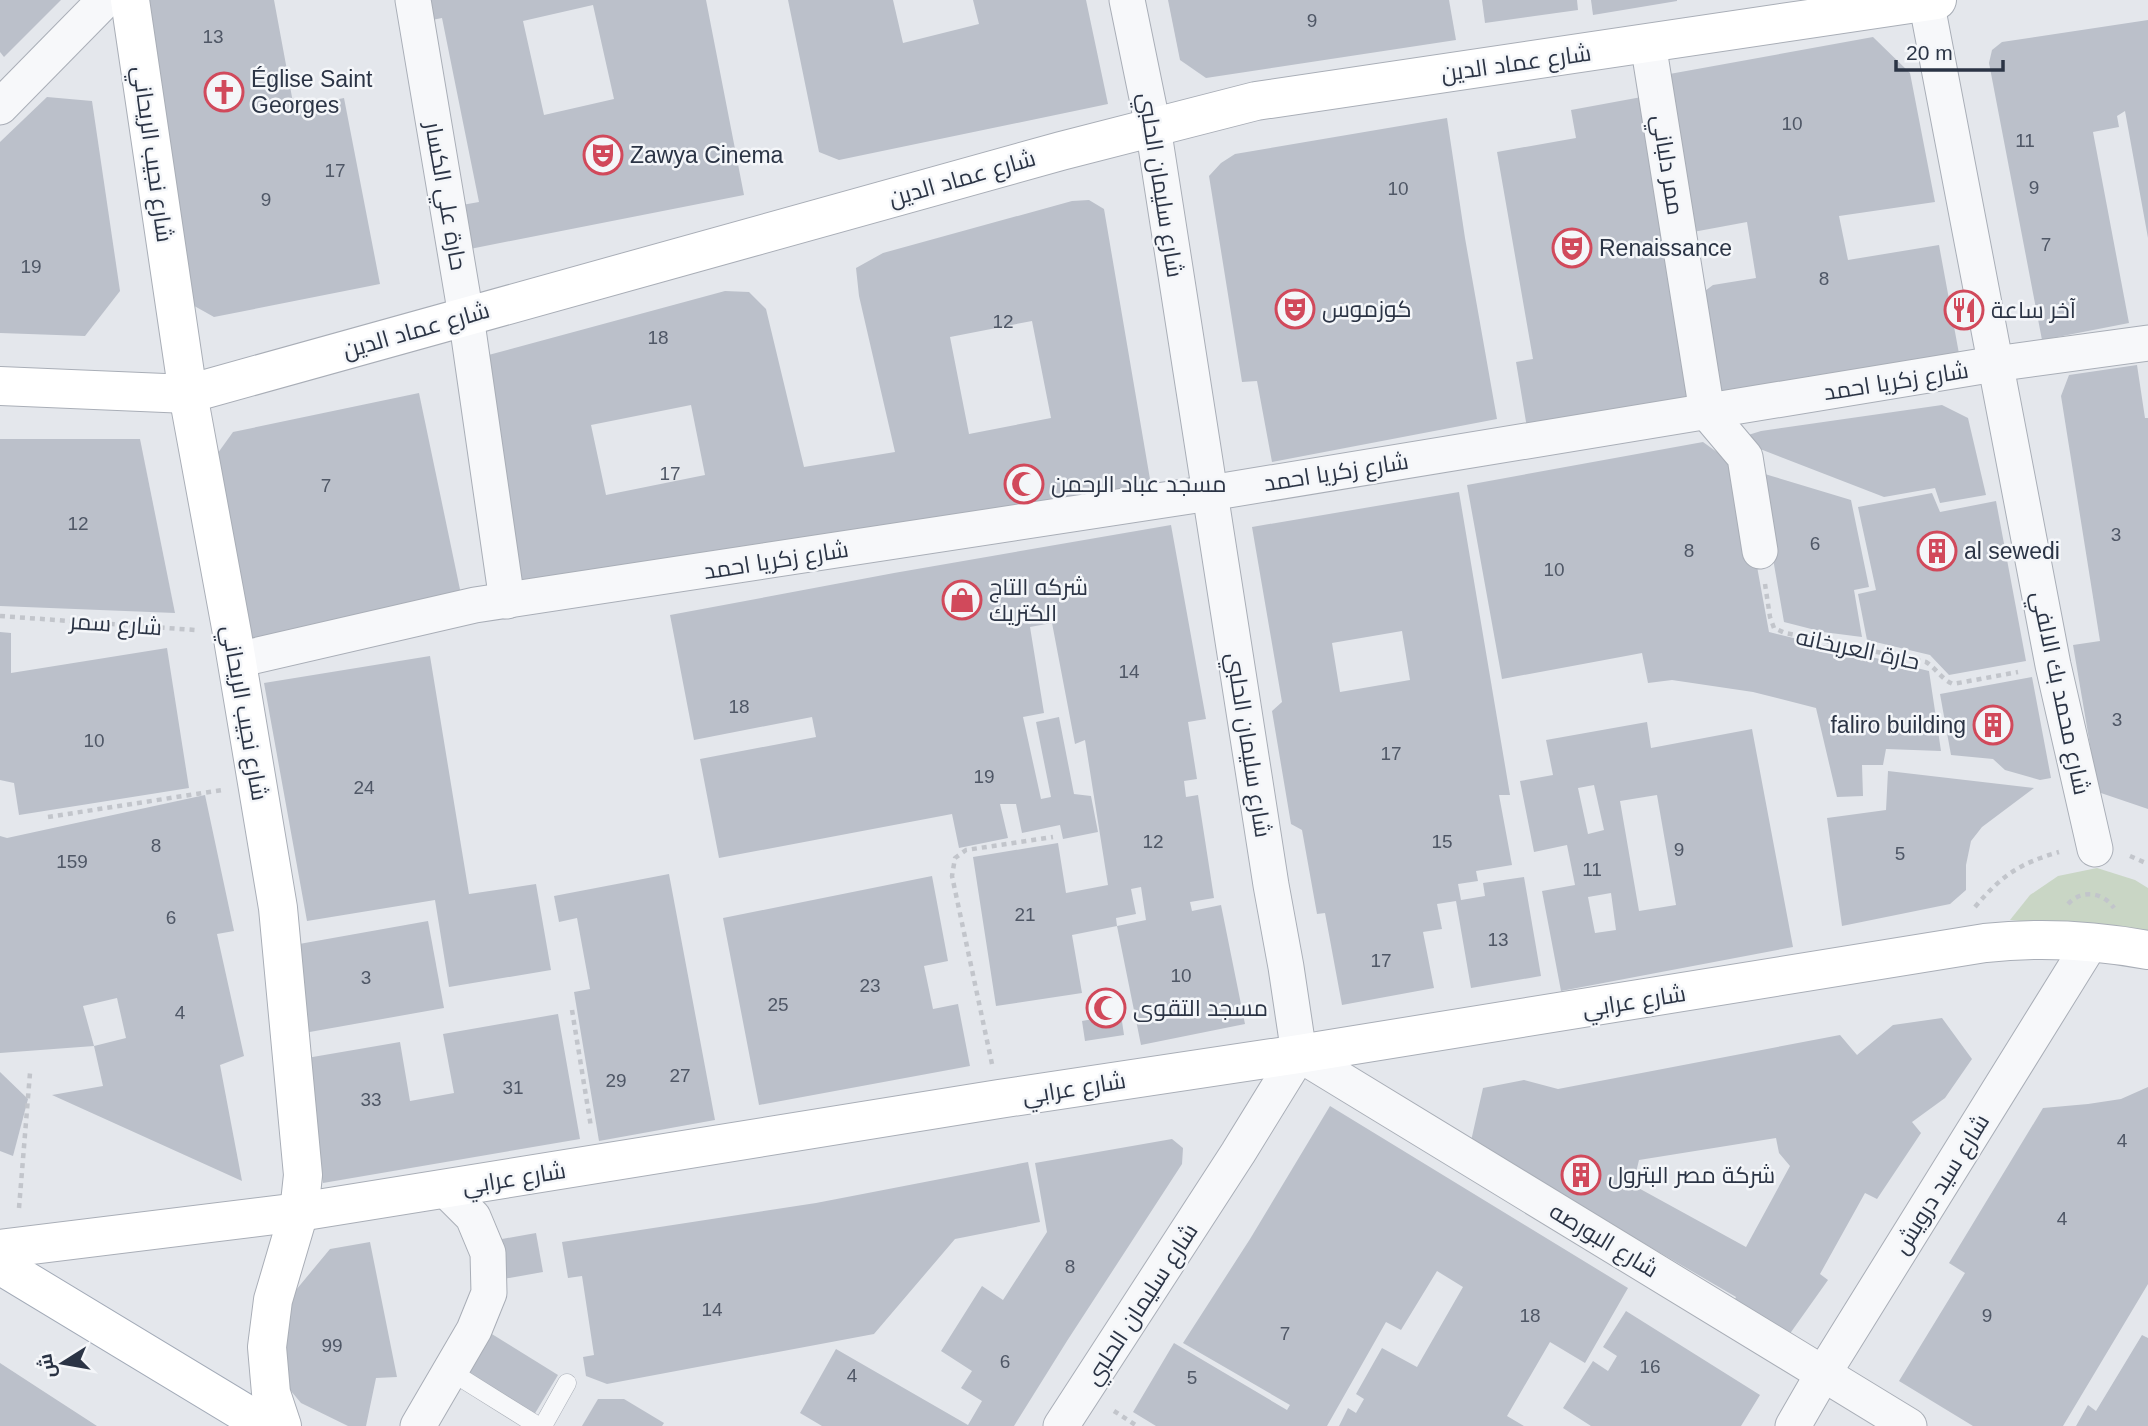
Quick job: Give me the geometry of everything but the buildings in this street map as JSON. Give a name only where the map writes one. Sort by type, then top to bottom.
[{"type":"street","points":[[0,107],[104,0]]},
{"type":"street","name":"شارع نجيب الريحاني","points":[[130,0],[188,394],[278,908],[303,1175],[299,1212],[273,1300],[267,1347],[271,1394],[282,1426]]},
{"type":"street","name":"حارة علي الكسار","points":[[413,0],[466,316],[507,601]]},
{"type":"street","name":"شارع سليمان الحلبي","points":[[1061,1426],[1299,1054],[1153,127],[1127,0]]},
{"type":"street","name":"شارع عماد الدين","points":[[0,386],[188,394],[1061,151],[1256,101],[1929,1]]},
{"type":"street","name":"شارع محمد بك الالفي","points":[[1929,1],[2053,665],[2095,849]]},
{"type":"street","name":"ممر دلباني","points":[[1648,43],[1707,412]]},
{"type":"street","name":"شارع زكريا احمد","points":[[234,647],[475,605],[1210,493],[1995,365],[2148,343]]},
{"type":"street","points":[[1707,412],[1745,457],[1760,551]]},
{"type":"street","name":"شارع عرابي","points":[[4,1260],[1954,950],[1984,943],[2018,939],[2091,942],[2148,950]]},
{"type":"street","name":"شارع سيد درويش","points":[[1793,1426],[2091,942]]},
{"type":"street","name":"شارع البورصه","points":[[1299,1054],[1909,1426]]},
{"type":"street","points":[[418,1426],[474,1330],[489,1293],[488,1253],[473,1217],[445,1189]]},
{"type":"street","points":[[4,1260],[266,1426]]},
{"type":"lane","points":[[450,1371],[541,1426],[567,1383]]},
{"type":"path","name":"حارة العربخانه","points":[[1760,551],[1770,617],[1774,628],[1785,633],[1926,662],[1935,668],[1944,680],[1954,684],[2053,665]]},
{"type":"path","name":"شارع سمر","points":[[0,616],[234,647]]},
{"type":"path","points":[[48,817],[258,785]]},
{"type":"path","points":[[999,1100],[952,876],[955,858],[966,850],[1053,837]]},
{"type":"path","points":[[1954,950],[1969,914],[1993,885],[2024,864],[2058,852],[2095,849],[2133,856],[2148,864]]},
{"type":"path","points":[[572,1010],[597,1164]]},
{"type":"path","points":[[4,1260],[30,1073]]},
{"type":"green space","points":[[2097,868],[2135,880],[2148,888],[2148,933],[2010,920],[2030,895],[2058,876]]},
{"type":"place","name":"Église Saint Georges","points":[[224,92]]},
{"type":"place","name":"Zawya Cinema","points":[[603,155]]},
{"type":"place","name":"Renaissance","points":[[1572,248]]},
{"type":"place","name":"كوزموس","points":[[1295,309]]},
{"type":"place","name":"آخر ساعة","points":[[1964,310]]},
{"type":"place","name":"مسجد عباد الرحمن","points":[[1024,484]]},
{"type":"place","name":"al sewedi","points":[[1937,551]]},
{"type":"place","name":"شركه التاج الكتريك","points":[[962,600]]},
{"type":"place","name":"faliro building","points":[[1993,725]]},
{"type":"place","name":"مسجد التقوى","points":[[1106,1008]]},
{"type":"place","name":"شركة مصر البترول","points":[[1581,1175]]}]
